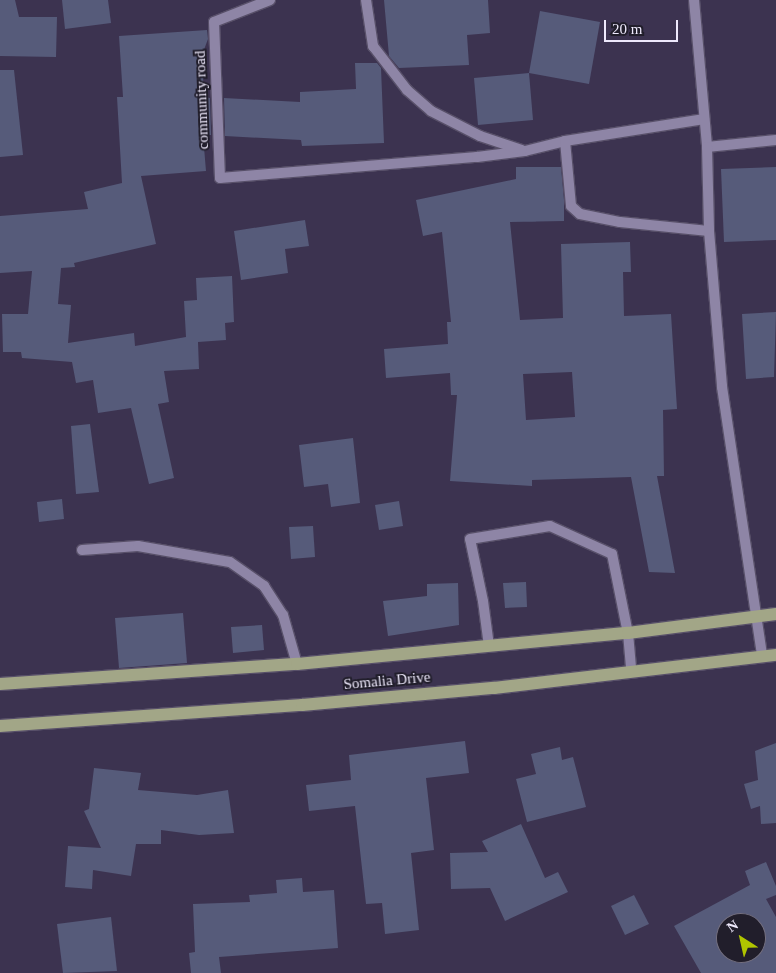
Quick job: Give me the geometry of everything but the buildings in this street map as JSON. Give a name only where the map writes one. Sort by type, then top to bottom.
[{"type":"main road","name":"Somalia Drive","points":[[0,684],[297,664],[628,633],[776,614]]},
{"type":"main road","name":"Somalia Drive","points":[[0,726],[302,705],[494,688],[776,655]]},
{"type":"street","name":"community road","points":[[270,0],[214,22],[220,178],[476,157],[525,151]]},
{"type":"street","points":[[366,0],[373,46],[406,90],[431,111],[480,136],[525,151],[565,141],[704,119]]},
{"type":"street","points":[[694,0],[707,147],[709,231],[722,387],[762,656]]},
{"type":"street","points":[[707,147],[776,140]]},
{"type":"street","points":[[565,141],[571,206],[580,214],[620,222],[709,231]]},
{"type":"street","points":[[489,646],[483,602],[470,539],[550,526],[612,554],[628,633],[631,671]]},
{"type":"street","points":[[82,550],[138,546],[230,562],[264,586],[283,615],[297,664]]}]
